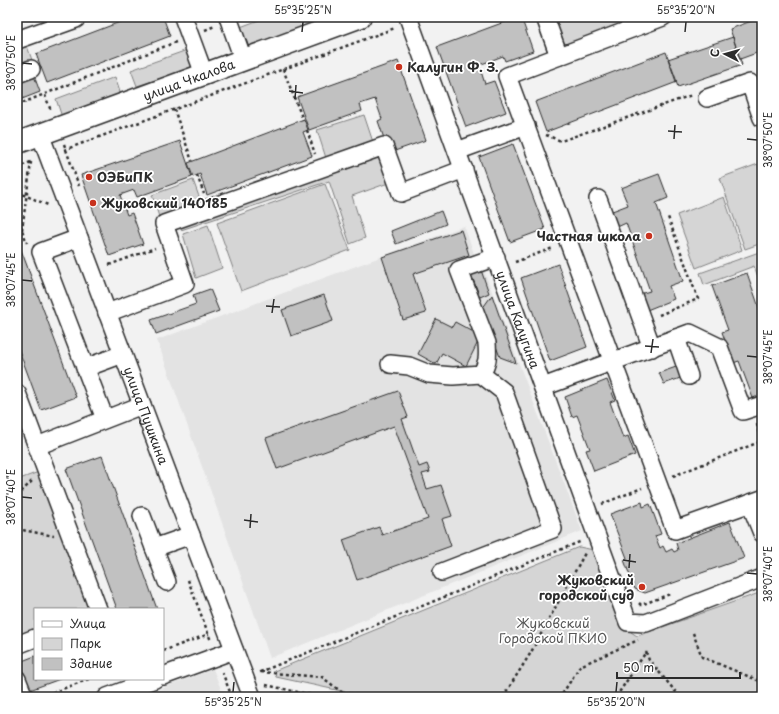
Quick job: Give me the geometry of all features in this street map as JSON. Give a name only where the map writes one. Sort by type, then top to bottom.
[{"type":"main road","name":"улица Чкалова","points":[[17,143],[360,17]]},
{"type":"street","points":[[184,17],[204,74]]},
{"type":"street","points":[[545,17],[559,56]]},
{"type":"street","points":[[18,35],[78,18]]},
{"type":"street","points":[[656,18],[507,76],[676,530],[756,501],[762,533]]},
{"type":"street","points":[[229,19],[243,59]]},
{"type":"street","name":"улица Калугина","points":[[409,19],[464,169],[503,260],[543,387],[628,622],[646,623],[762,578]]},
{"type":"street","points":[[700,96],[750,82],[762,118]]},
{"type":"street","points":[[457,151],[526,126]]},
{"type":"street","name":"улица Пушкина","points":[[49,131],[48,156],[252,697]]},
{"type":"street","points":[[107,313],[185,284],[164,224],[384,146],[401,193],[464,169]]},
{"type":"street","points":[[598,199],[652,348]]},
{"type":"street","points":[[79,238],[41,252],[105,419]]},
{"type":"street","points":[[481,374],[486,366],[488,355],[487,343],[459,270],[503,260]]},
{"type":"street","points":[[543,387],[690,333],[719,347],[743,412],[758,406]]},
{"type":"street","points":[[673,340],[689,376]]},
{"type":"street","points":[[85,368],[123,354]]},
{"type":"street","points":[[390,364],[409,366],[429,374],[468,376],[481,374],[504,392],[553,529],[442,572]]},
{"type":"street","points":[[17,393],[98,608]]},
{"type":"street","points":[[37,446],[142,405]]},
{"type":"street","points":[[142,516],[167,582]]},
{"type":"street","points":[[154,548],[191,534]]},
{"type":"street","points":[[17,645],[34,638]]},
{"type":"street","points":[[164,676],[234,650]]},
{"type":"street","points":[[17,679],[24,697]]},
{"type":"street","points":[[112,696],[152,680]]},
{"type":"path","points":[[17,105],[45,95],[229,19]]},
{"type":"path","points":[[17,168],[283,69],[409,19]]},
{"type":"path","points":[[283,69],[303,120]]},
{"type":"path","points":[[45,95],[49,131],[65,149],[82,193]]},
{"type":"path","points":[[561,141],[700,96]]},
{"type":"path","points":[[174,109],[192,161]]},
{"type":"path","points":[[307,130],[320,169]]},
{"type":"path","points":[[17,215],[22,230],[31,162]]},
{"type":"path","points":[[17,192],[48,205]]},
{"type":"path","points":[[668,217],[698,299],[658,314],[673,340]]},
{"type":"path","points":[[106,258],[109,265],[170,242]]},
{"type":"path","points":[[503,260],[569,242]]},
{"type":"path","points":[[758,406],[762,452]]},
{"type":"path","points":[[604,503],[761,442]]},
{"type":"path","points":[[17,529],[72,539]]},
{"type":"path","points":[[348,697],[322,677],[260,672],[587,539],[596,533]]},
{"type":"path","points":[[503,697],[530,654],[596,533]]},
{"type":"path","points":[[636,602],[641,605],[675,592]]},
{"type":"path","points":[[693,633],[702,657],[762,682]]},
{"type":"path","points":[[164,651],[209,634]]},
{"type":"path","points":[[558,697],[561,696],[580,666],[641,638]]},
{"type":"path","points":[[616,697],[646,652],[649,660],[680,697]]},
{"type":"path","points":[[41,697],[86,680]]},
{"type":"path","points":[[265,685],[320,697]]},
{"type":"shaded area","points":[[464,226],[477,262],[483,268],[582,531],[270,658],[157,340]]},
{"type":"shaded area","points":[[213,669],[224,697],[139,697]]},
{"type":"green space","points":[[267,17],[330,17],[242,50],[235,29]]},
{"type":"green space","points":[[551,17],[643,17],[563,48]]},
{"type":"green space","points":[[17,18],[32,60],[17,66]]},
{"type":"green space","points":[[190,49],[196,67],[137,86],[131,70]]},
{"type":"green space","points":[[115,77],[121,95],[62,117],[56,99]]},
{"type":"green space","points":[[364,115],[373,142],[326,158],[317,130]]},
{"type":"green space","points":[[382,154],[391,182],[352,196],[365,238],[350,244],[329,181],[181,230],[179,222]]},
{"type":"green space","points":[[758,164],[762,176],[762,243],[745,249],[720,178]]},
{"type":"green space","points":[[193,180],[202,205],[160,220],[152,195]]},
{"type":"green space","points":[[325,184],[350,250],[241,291],[217,223]]},
{"type":"green space","points":[[724,197],[742,250],[696,268],[677,215]]},
{"type":"green space","points":[[208,225],[222,268],[196,278],[183,234]]},
{"type":"green space","points":[[762,251],[762,288],[754,266],[704,285],[700,273]]},
{"type":"green space","points":[[44,470],[96,608],[34,608],[34,635],[17,642],[17,480]]},
{"type":"green space","name":"Жуковский Городской ПКИО","points":[[579,547],[594,550],[622,626],[637,636],[762,592],[762,697],[369,697],[276,677],[274,671]]},
{"type":"building","points":[[133,17],[163,17],[170,36],[47,83],[36,54]]},
{"type":"building","points":[[521,17],[533,51],[505,61],[503,56],[479,65],[485,84],[494,81],[506,112],[466,127],[437,47]]},
{"type":"building","points":[[762,17],[762,51],[740,59],[730,29]]},
{"type":"building","points":[[733,37],[742,65],[678,87],[668,59]]},
{"type":"building","points":[[666,52],[677,82],[546,132],[535,102]]},
{"type":"building","points":[[398,61],[426,140],[389,153],[378,121],[382,119],[375,99],[360,104],[362,111],[309,130],[297,97]]},
{"type":"building","points":[[33,73],[40,92],[17,101],[17,79]]},
{"type":"building","points":[[304,119],[308,130],[303,132],[312,156],[207,195],[200,174],[193,177],[188,163]]},
{"type":"building","points":[[180,141],[192,177],[137,197],[134,190],[120,195],[127,215],[132,213],[143,244],[109,256],[81,175]]},
{"type":"building","points":[[513,144],[545,229],[510,242],[479,157]]},
{"type":"building","name":"Частная школа","points":[[659,174],[668,198],[656,203],[683,281],[669,286],[674,299],[642,312],[636,295],[650,291],[626,223],[613,229],[607,213],[628,205],[621,188]]},
{"type":"building","points":[[441,211],[446,224],[396,244],[391,231]]},
{"type":"building","points":[[461,230],[469,255],[413,274],[426,313],[403,320],[382,257]]},
{"type":"building","points":[[17,239],[76,397],[41,410],[17,345]]},
{"type":"building","points":[[558,264],[587,347],[550,361],[521,278]]},
{"type":"building","points":[[481,270],[489,293],[480,297],[471,274]]},
{"type":"building","points":[[747,273],[762,316],[762,398],[754,401],[739,361],[733,363],[722,332],[728,330],[712,286]]},
{"type":"building","points":[[210,289],[219,311],[156,334],[151,320],[196,304],[193,295]]},
{"type":"building","points":[[324,295],[333,321],[291,336],[282,310]]},
{"type":"building","points":[[492,295],[516,363],[500,357],[482,309]]},
{"type":"building","points":[[436,319],[452,327],[455,322],[481,336],[466,366],[442,353],[436,364],[418,354]]},
{"type":"building","points":[[679,366],[683,377],[664,384],[659,373]]},
{"type":"building","points":[[607,380],[615,400],[610,402],[623,438],[628,436],[635,455],[594,471],[586,450],[590,449],[577,415],[572,417],[565,397]]},
{"type":"building","points":[[398,391],[408,417],[402,419],[419,467],[427,464],[430,472],[422,474],[427,489],[441,485],[452,516],[442,519],[451,546],[357,580],[343,540],[379,527],[382,535],[428,519],[394,426],[277,469],[266,438]]},
{"type":"building","points":[[102,456],[157,608],[117,608],[66,469]]},
{"type":"building","points":[[642,502],[643,507],[650,504],[661,534],[655,536],[660,548],[663,546],[666,552],[672,549],[674,552],[678,550],[676,543],[730,522],[744,558],[645,593],[635,589],[624,560],[627,558],[610,514]]},
{"type":"building","points":[[34,656],[34,680],[57,680],[27,691],[17,663]]},
{"type":"place","name":"Калугин Ф. З.","points":[[399,67]]},
{"type":"place","name":"ОЭБиПК","points":[[89,177]]},
{"type":"place","name":"Жуковский 140185","points":[[93,203]]},
{"type":"place","name":"Частная школа","points":[[649,236]]},
{"type":"place","name":"Жуковский городской суд","points":[[642,587]]}]
